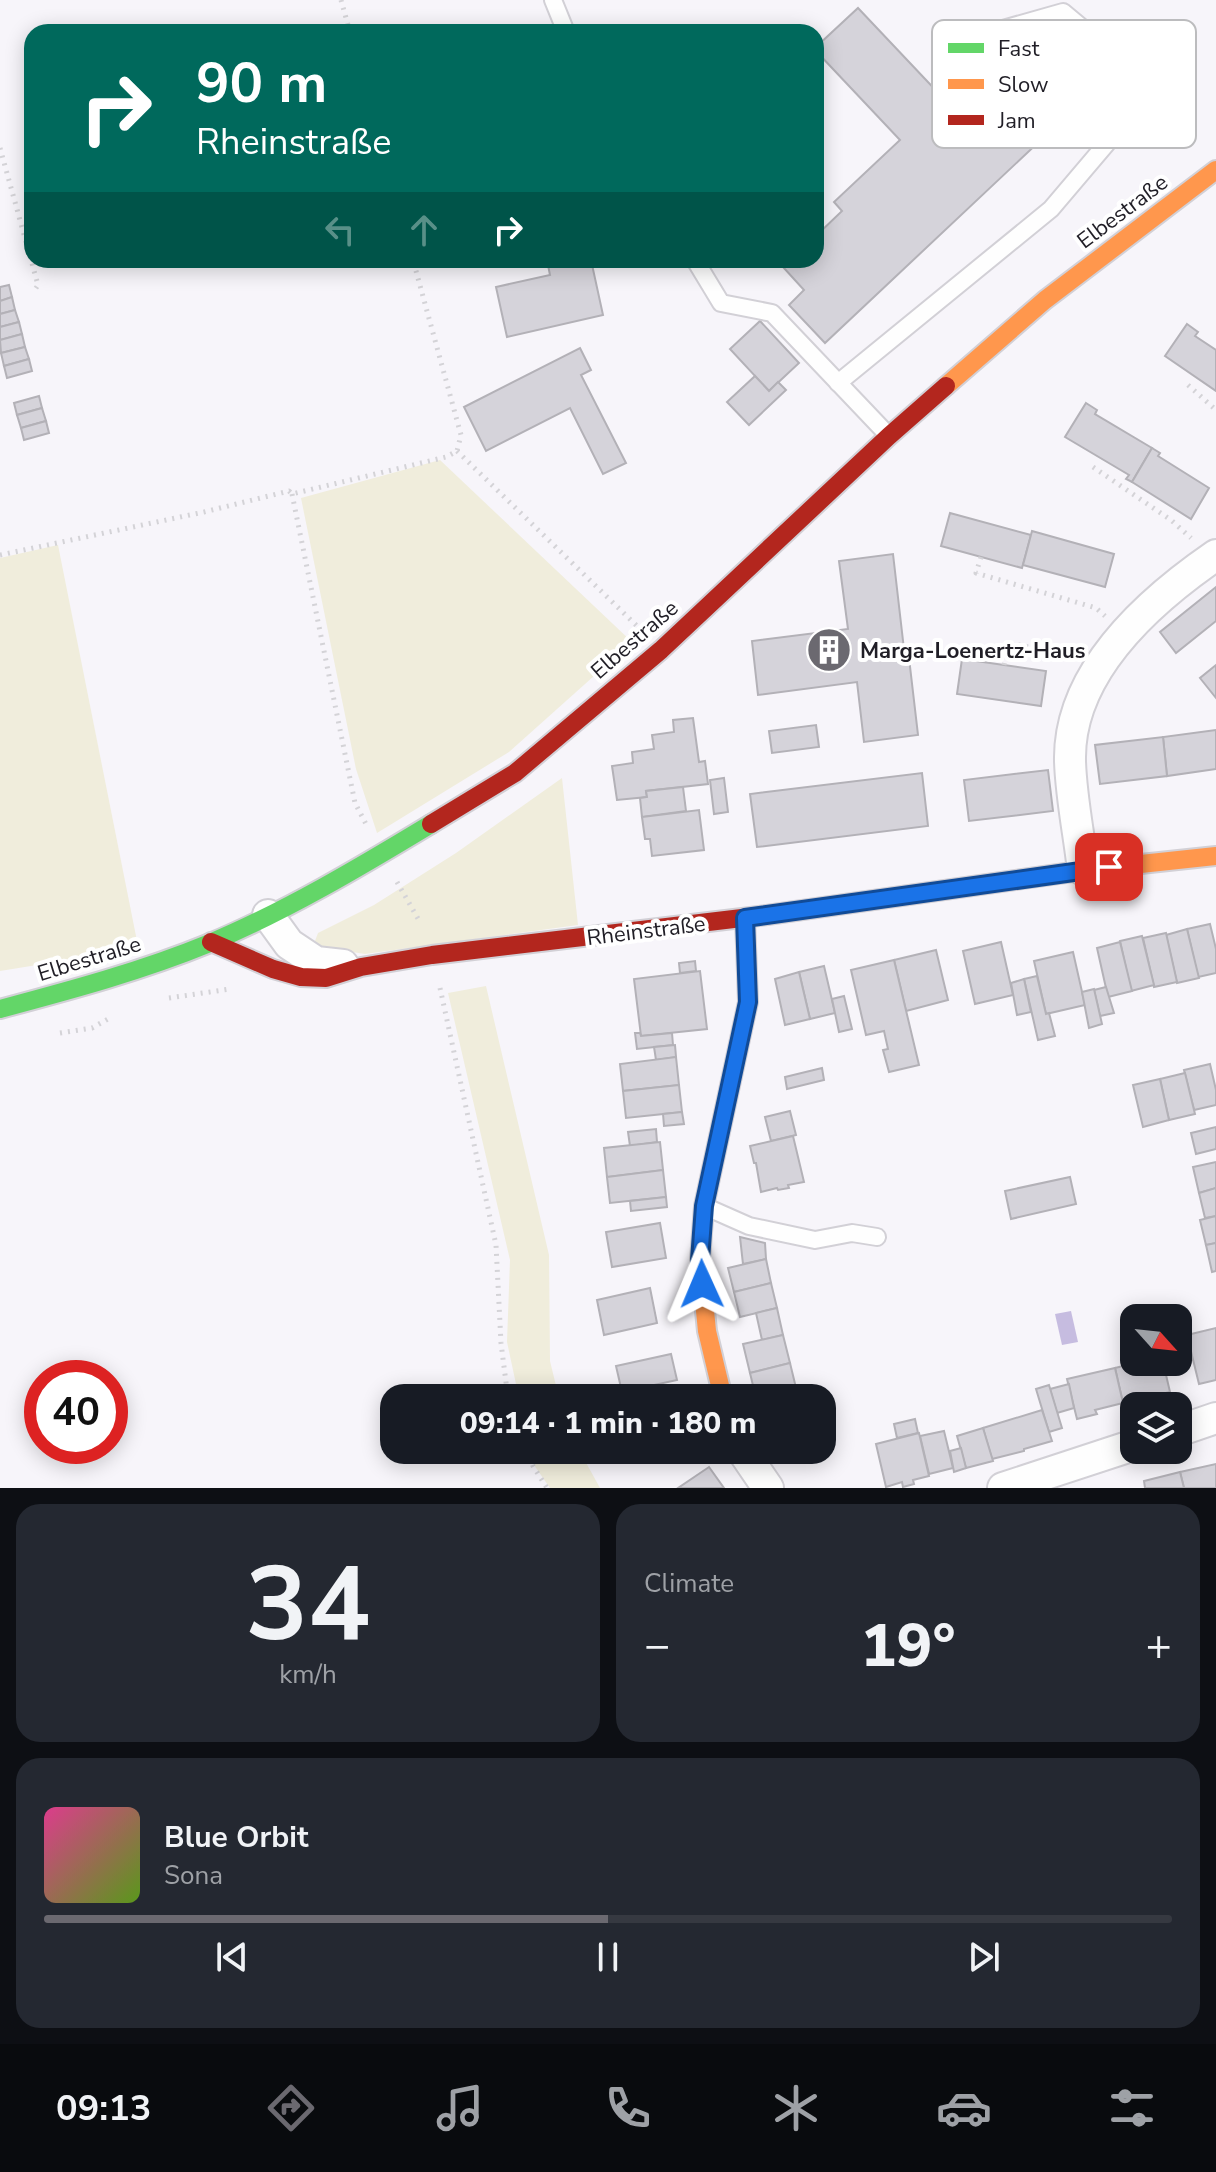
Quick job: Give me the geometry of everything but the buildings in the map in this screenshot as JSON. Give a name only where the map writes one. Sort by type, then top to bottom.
[{"type":"street","name":"Elbestraße","points":[[0,1009],[101,982],[211,942],[381,854],[515,773],[661,650],[889,436],[1045,300],[1216,170]]},
{"type":"street","points":[[1083,870],[1070,759],[1074,723],[1093,674],[1125,631],[1157,601],[1214,557]]},
{"type":"street","name":"Rheinstraße","points":[[211,942],[273,969],[301,977],[326,978],[361,967],[432,955],[745,918],[1083,870],[1216,856]]},
{"type":"street","name":"Rheinstraße","points":[[268,915],[289,944],[316,962],[361,967]]},
{"type":"street","points":[[720,1384],[707,1331],[700,1260],[704,1206],[748,1002],[745,918]]},
{"type":"street","points":[[1192,1426],[1216,1418]]},
{"type":"street","points":[[1003,1488],[1120,1450]]},
{"type":"street","points":[[752,1464],[768,1488]]},
{"type":"lane","points":[[553,0],[563,24]]},
{"type":"lane","points":[[1035,20],[1063,12],[1073,20]]},
{"type":"lane","points":[[838,383],[1051,209],[1103,148]]},
{"type":"lane","points":[[700,268],[721,303],[772,313],[889,436]]},
{"type":"lane","points":[[704,1206],[749,1226],[815,1240],[852,1233],[877,1237]]},
{"type":"path","points":[[341,0],[348,24]]},
{"type":"path","points":[[0,148],[24,235]]},
{"type":"path","points":[[33,268],[38,285],[34,291]]},
{"type":"path","points":[[0,555],[289,491],[292,494],[446,457],[457,451],[461,435],[415,268]]},
{"type":"path","points":[[1188,385],[1216,410]]},
{"type":"path","points":[[457,451],[661,650]]},
{"type":"path","points":[[1093,467],[1171,520],[1214,557]]},
{"type":"path","points":[[292,494],[355,803],[429,938],[496,1245],[506,1384]]},
{"type":"path","points":[[981,557],[976,573],[1096,608],[1125,631]]},
{"type":"path","points":[[1004,665],[1009,643],[1063,654],[1093,674]]},
{"type":"path","points":[[532,1464],[547,1488]]},
{"type":"shaded area","points":[[440,460],[632,642],[509,752],[377,833],[356,769],[301,498]]},
{"type":"shaded area","points":[[58,545],[137,941],[68,960],[0,971],[0,558]]},
{"type":"shaded area","points":[[562,778],[578,925],[365,954],[319,947],[315,941],[318,933],[374,905],[456,853]]},
{"type":"shaded area","points":[[486,986],[549,1255],[550,1361],[556,1384],[516,1384],[507,1342],[510,1260],[448,993]]},
{"type":"shaded area","points":[[1071,1311],[1078,1342],[1062,1345],[1055,1314]]},
{"type":"shaded area","points":[[587,1464],[600,1488],[550,1488],[534,1465]]},
{"type":"traffic: fast","points":[[0,1009],[132,971],[210,943],[295,903],[431,824]]},
{"type":"traffic: fast","points":[[767,915],[1094,869]]},
{"type":"traffic: slow","points":[[946,386],[1045,300],[1216,170]]},
{"type":"traffic: slow","points":[[1094,869],[1216,856]]},
{"type":"traffic: slow","points":[[720,1384],[707,1331],[700,1260],[704,1206],[748,1002],[745,918]]},
{"type":"traffic: jam","points":[[431,824],[515,773],[661,650],[946,386]]},
{"type":"traffic: jam","points":[[211,942],[273,969],[301,977],[326,978],[361,967],[432,955],[767,915]]},
{"type":"place","name":"Marga-Loenertz-Haus","points":[[829,650]]},
{"type":"route","points":[[702,1284],[700,1260],[704,1206],[748,1002],[745,918],[1109,867]]}]
